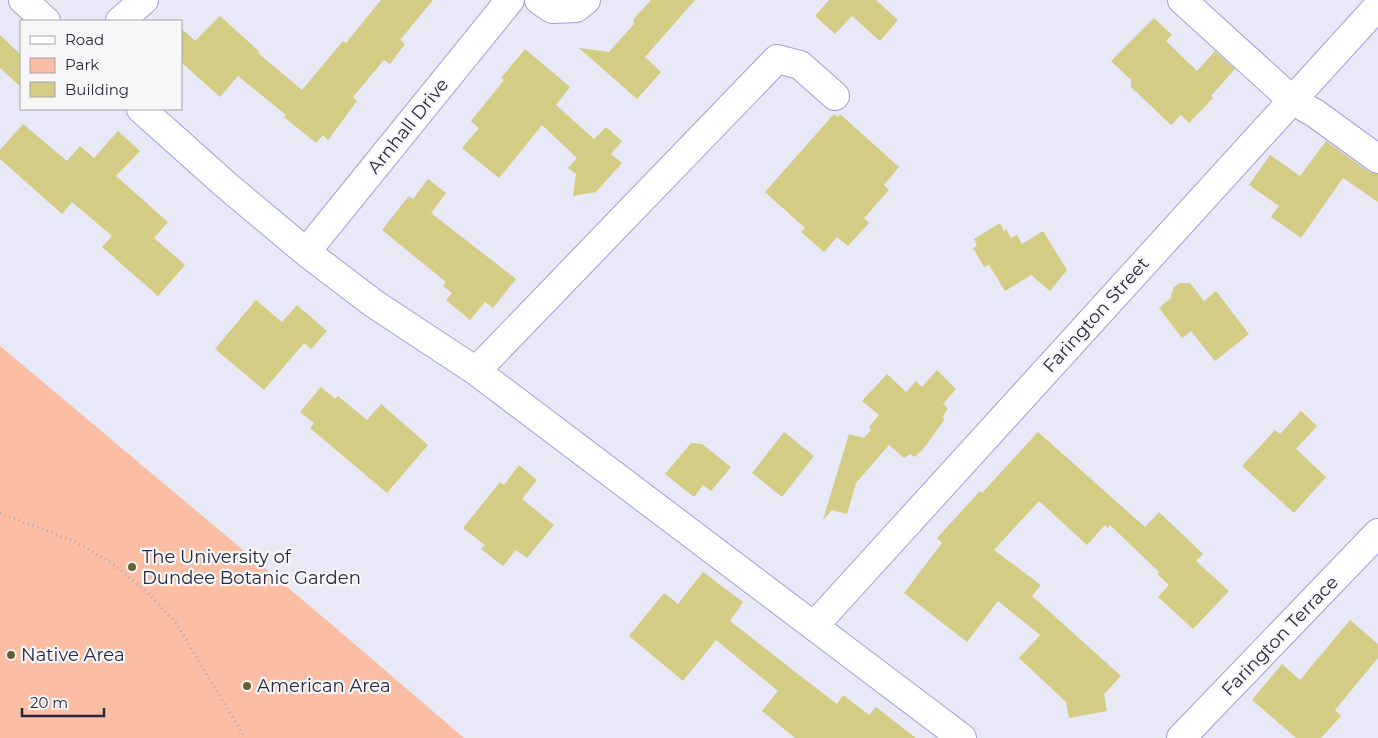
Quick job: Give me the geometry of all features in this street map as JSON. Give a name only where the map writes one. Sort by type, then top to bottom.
[{"type":"street","points":[[23,0],[45,20]]},
{"type":"street","points":[[121,20],[144,0]]},
{"type":"street","name":"Arnhall Drive","points":[[306,252],[510,0]]},
{"type":"street","points":[[539,0],[552,9],[576,8],[586,0]]},
{"type":"street","points":[[1182,0],[1292,100],[1316,114],[1378,159]]},
{"type":"street","name":"Farington Street","points":[[814,626],[1378,6]]},
{"type":"street","points":[[476,371],[777,59],[800,65],[835,96]]},
{"type":"street","points":[[142,110],[226,185],[306,252],[373,303],[476,371],[962,738]]},
{"type":"street","name":"Farington Terrace","points":[[1181,738],[1378,533]]},
{"type":"path","points":[[0,513],[76,542],[110,562],[146,591],[176,623],[246,738]]},
{"type":"green space","name":"The University of Dundee Botanic Garden","points":[[0,346],[330,623],[464,738],[0,738]]},
{"type":"building","points":[[381,0],[433,0],[400,40],[405,44],[390,64],[384,60],[353,97],[357,101],[328,140],[323,135],[316,143],[284,117],[286,115],[238,76],[220,97],[182,63],[182,29],[195,41],[220,16],[260,52],[258,53],[302,90],[343,41],[346,43]]},
{"type":"building","points":[[651,0],[695,0],[645,57],[661,72],[637,99],[579,48],[609,52],[634,24],[633,20]]},
{"type":"building","points":[[829,0],[876,0],[898,20],[880,41],[852,16],[835,34],[815,16]]},
{"type":"building","points":[[1154,18],[1172,35],[1166,41],[1197,71],[1215,51],[1235,69],[1211,96],[1213,98],[1189,123],[1181,115],[1171,125],[1131,87],[1131,80],[1111,61]]},
{"type":"building","points":[[0,35],[20,54],[20,86],[0,68]]},
{"type":"building","points":[[525,49],[570,87],[556,105],[594,139],[606,127],[622,141],[611,154],[622,163],[596,192],[573,196],[576,174],[568,168],[577,158],[542,125],[499,178],[462,148],[479,128],[471,121],[504,80],[501,78]]},
{"type":"building","points":[[834,114],[838,117],[840,114],[899,167],[884,185],[889,190],[864,218],[869,223],[848,246],[837,237],[824,252],[801,232],[805,228],[765,192]]},
{"type":"building","points":[[23,124],[67,161],[80,146],[94,158],[118,131],[140,151],[116,176],[168,222],[154,238],[185,265],[158,296],[102,247],[112,236],[72,202],[62,214],[0,159],[0,150]]},
{"type":"building","points":[[1326,141],[1369,172],[1378,174],[1378,202],[1343,178],[1301,238],[1271,217],[1279,206],[1249,185],[1270,155],[1300,176]]},
{"type":"building","points":[[428,179],[446,193],[431,213],[516,279],[493,308],[485,302],[470,320],[446,300],[452,293],[443,286],[446,282],[382,230],[409,196],[413,199]]},
{"type":"building","points":[[1000,223],[1004,231],[1006,229],[1011,238],[1017,235],[1022,244],[1043,231],[1067,270],[1050,291],[1031,275],[1005,291],[989,265],[984,267],[973,248],[977,246],[974,239]]},
{"type":"building","points":[[1180,283],[1190,283],[1204,301],[1216,291],[1249,334],[1215,361],[1191,331],[1182,338],[1159,308],[1170,299],[1174,287]]},
{"type":"building","points":[[256,300],[282,322],[297,305],[327,331],[311,349],[304,343],[264,390],[215,349]]},
{"type":"building","points":[[937,370],[956,389],[943,404],[948,408],[943,416],[944,420],[925,447],[915,457],[910,454],[904,458],[889,445],[856,483],[847,514],[832,510],[823,520],[849,434],[864,438],[871,430],[869,427],[879,415],[862,401],[887,374],[906,392],[916,381],[922,387]]},
{"type":"building","points":[[321,387],[335,399],[338,396],[367,420],[381,404],[428,445],[387,493],[310,428],[314,423],[300,412]]},
{"type":"building","points":[[1301,411],[1317,426],[1296,449],[1326,477],[1294,513],[1242,466],[1275,430],[1280,434]]},
{"type":"building","points":[[784,432],[814,456],[782,497],[752,473]]},
{"type":"building","points":[[1038,432],[1145,527],[1159,512],[1203,554],[1196,561],[1229,591],[1193,629],[1158,597],[1169,585],[1157,574],[1159,572],[1110,525],[1108,528],[1105,525],[1087,545],[1039,501],[994,550],[1041,585],[1032,596],[1121,676],[1104,694],[1107,711],[1069,718],[1066,702],[1019,658],[1040,635],[998,601],[967,642],[904,593],[942,543],[937,538],[980,491],[982,493]]},
{"type":"building","points":[[691,443],[702,444],[731,467],[711,491],[703,485],[694,497],[665,474]]},
{"type":"building","points":[[519,465],[537,480],[522,499],[554,525],[527,558],[516,550],[503,566],[481,549],[485,545],[463,528],[500,482],[504,485]]},
{"type":"building","points":[[703,572],[743,602],[730,621],[794,671],[837,704],[843,695],[869,715],[876,707],[916,738],[795,738],[762,711],[778,691],[716,640],[683,681],[629,636],[664,593],[678,604]]},
{"type":"building","points":[[1350,620],[1378,644],[1378,658],[1335,710],[1341,716],[1321,738],[1296,738],[1252,700],[1282,664],[1300,680]]},
{"type":"place","name":"The University of Dundee Botanic Garden","points":[[132,567]]},
{"type":"place","name":"Native Area","points":[[11,655]]},
{"type":"place","name":"American Area","points":[[247,686]]}]
